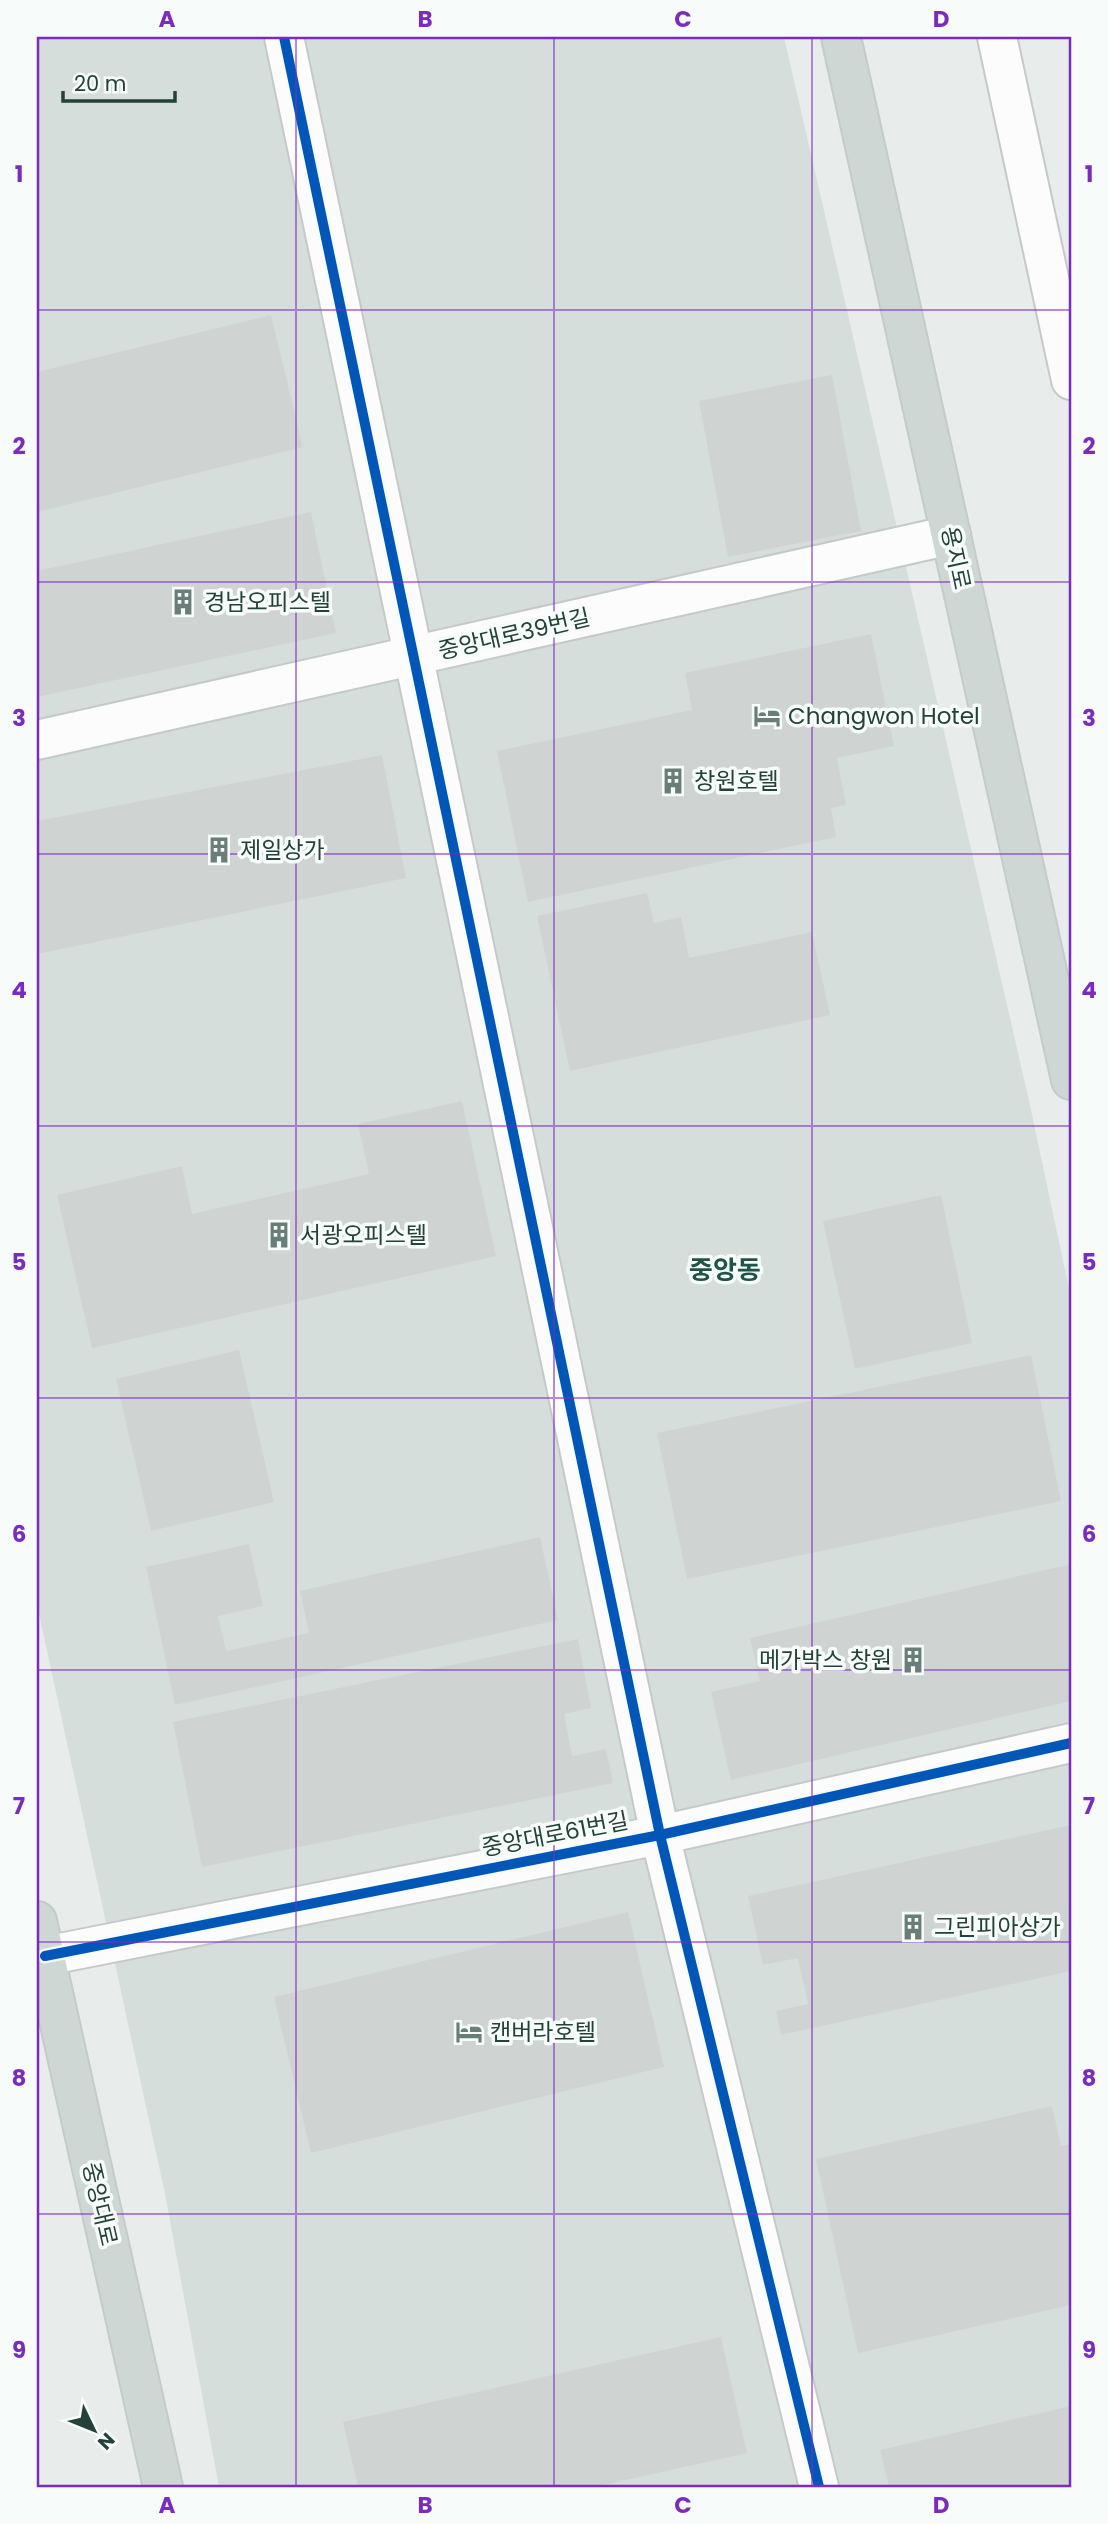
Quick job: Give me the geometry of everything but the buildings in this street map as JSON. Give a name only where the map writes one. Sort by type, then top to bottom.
[{"type":"main road","name":"용지로","points":[[841,37],[951,535],[1064,1011],[1071,1080]]},
{"type":"main road","name":"중앙대로","points":[[41,1938],[163,2487]]},
{"type":"street","points":[[284,37],[660,1835],[819,2487]]},
{"type":"street","points":[[998,37],[1055,225],[1071,380]]},
{"type":"street","name":"중앙대로39번길","points":[[37,740],[951,535]]},
{"type":"street","name":"중앙대로61번길","points":[[41,1938],[660,1835],[1071,1743]]},
{"type":"shaded area","points":[[37,37],[784,37],[1028,1096],[1071,1298],[1071,2487],[219,2487],[165,2194],[37,1605]]},
{"type":"cycle path","points":[[284,37],[660,1835],[819,2487]]},
{"type":"cycle path","points":[[45,1956],[660,1835],[1071,1743]]},
{"type":"place","name":"경남오피스텔","points":[[183,602]]},
{"type":"place","name":"Changwon Hotel","points":[[767,716]]},
{"type":"place","name":"창원호텔","points":[[673,781]]},
{"type":"place","name":"제일상가","points":[[219,850]]},
{"type":"place","name":"서광오피스텔","points":[[279,1235]]},
{"type":"place","name":"메가박스 창원","points":[[913,1660]]},
{"type":"place","name":"그린피아상가","points":[[913,1927]]},
{"type":"place","name":"캔버라호텔","points":[[469,2032]]},
{"type":"district","name":"중앙동","points":[[725,1270]]}]
